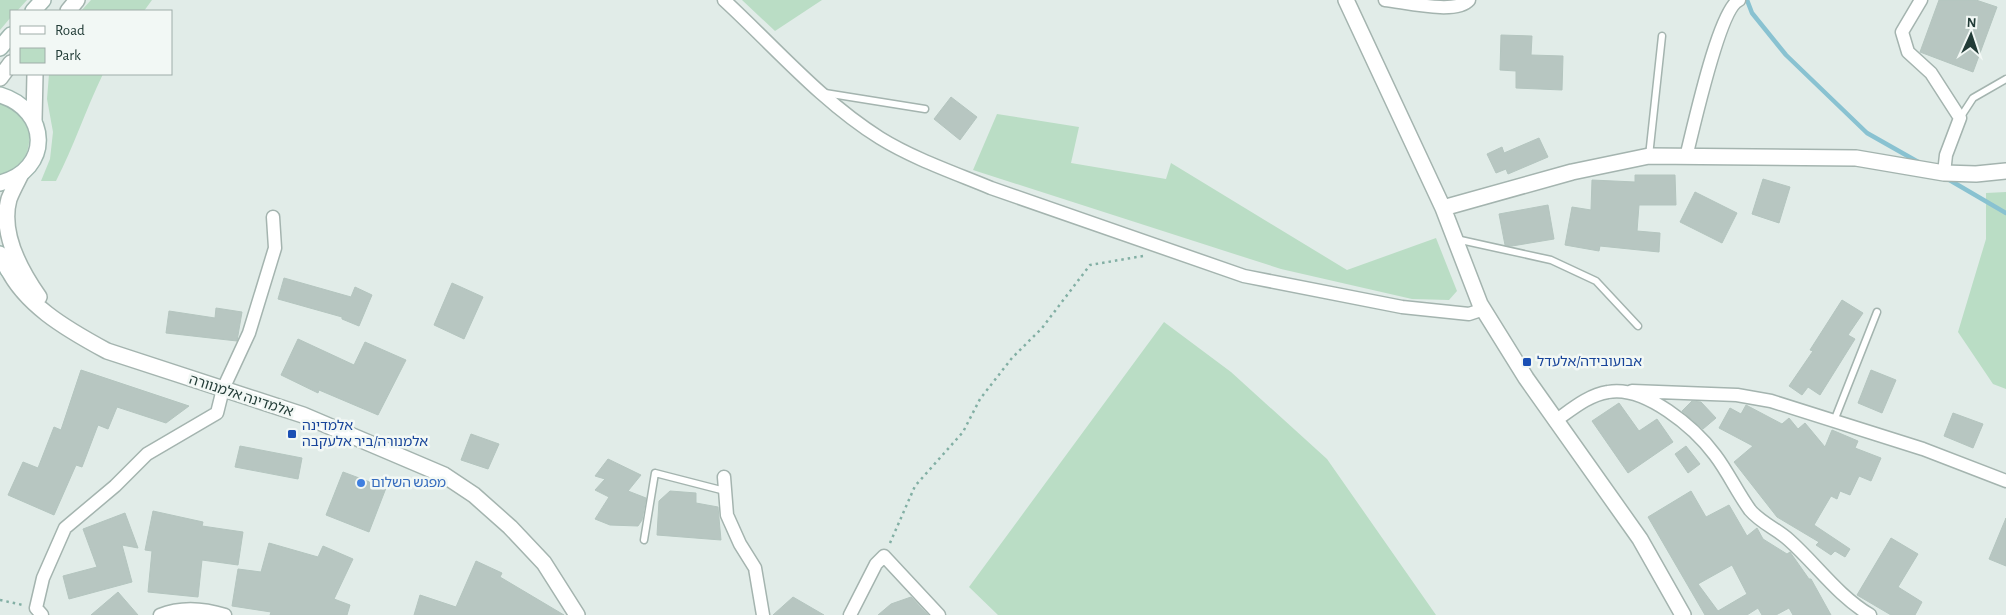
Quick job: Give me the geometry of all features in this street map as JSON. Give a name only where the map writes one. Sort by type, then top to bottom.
[{"type":"street","points":[[34,10],[43,0]]},
{"type":"street","points":[[69,10],[77,0]]},
{"type":"street","points":[[724,0],[818,92],[881,138],[936,165],[991,188],[1244,276],[1402,307],[1469,314],[1484,309]]},
{"type":"street","points":[[1346,0],[1443,208],[1484,309],[1555,421],[1640,539],[1683,615]]},
{"type":"street","points":[[1385,0],[1450,8],[1464,5],[1469,0]]},
{"type":"street","points":[[1686,157],[1721,26],[1733,3],[1739,0]]},
{"type":"street","points":[[1921,0],[1902,32],[1908,52],[1931,73],[1960,118],[1946,155],[1944,173]]},
{"type":"street","points":[[0,48],[10,36]]},
{"type":"street","points":[[0,78],[10,64]]},
{"type":"street","name":"אלמדינה אלמנוורה","points":[[35,75],[34,120],[38,133],[38,147],[32,162],[21,174],[8,200],[5,216],[6,234],[27,280],[49,312],[78,336]]},
{"type":"street","points":[[0,95],[20,104],[34,120]]},
{"type":"street","points":[[1443,208],[1572,172],[1650,156],[1856,158],[1944,173],[1976,174],[2006,171]]},
{"type":"street","points":[[0,183],[21,174]]},
{"type":"street","points":[[39,611],[43,578],[65,528],[115,486],[147,454],[217,413],[222,388],[249,332],[275,248],[273,217]]},
{"type":"street","name":"אלמדינה אלמנוורה","points":[[0,250],[8,270],[32,301],[78,336],[107,351],[303,415],[444,475],[474,495],[510,527],[544,563],[578,615]]},
{"type":"street","points":[[0,254],[8,270]]},
{"type":"street","points":[[1624,391],[1662,406],[1692,430],[1716,456],[1732,484],[1752,511],[1763,522],[1788,539],[1831,585],[1870,615]]},
{"type":"street","points":[[1555,421],[1585,400],[1607,392],[1737,395],[1771,401],[1923,449],[2006,481]]},
{"type":"street","points":[[724,477],[727,515],[740,544],[755,568],[763,615]]},
{"type":"street","points":[[850,615],[876,564],[884,556],[939,615]]},
{"type":"street","points":[[160,615],[170,611],[202,608],[225,615]]},
{"type":"lane","points":[[1650,156],[1662,36]]},
{"type":"lane","points":[[1960,118],[1973,98],[2006,79]]},
{"type":"lane","points":[[818,92],[925,109]]},
{"type":"lane","points":[[1454,239],[1551,260],[1596,280],[1638,326]]},
{"type":"lane","points":[[1834,421],[1876,312]]},
{"type":"lane","points":[[644,540],[654,473],[725,491]]},
{"type":"path","points":[[884,556],[915,486],[963,432],[980,398],[1012,358],[1042,328],[1090,265],[1154,254],[1163,248]]},
{"type":"path","points":[[0,600],[39,611]]},
{"type":"green space","points":[[0,0],[27,0],[18,10],[10,10],[10,18],[0,30]]},
{"type":"green space","points":[[91,0],[152,0],[145,10],[82,10]]},
{"type":"green space","points":[[742,0],[822,0],[775,31]]},
{"type":"green space","points":[[49,75],[103,75],[56,181],[41,181],[50,159],[53,132],[47,99]]},
{"type":"green space","points":[[0,104],[13,107],[22,115],[27,125],[29,138],[28,150],[22,161],[13,169],[0,174]]},
{"type":"green space","points":[[997,114],[1079,127],[1071,163],[1166,179],[1171,163],[1347,270],[1436,238],[1457,291],[1449,300],[1412,299],[1281,269],[973,170]]},
{"type":"green space","points":[[2006,192],[2006,389],[1993,384],[1958,332],[1986,239],[1986,193]]},
{"type":"green space","points":[[1164,322],[1231,372],[1327,459],[1436,615],[998,615],[969,587]]},
{"type":"building","points":[[1939,0],[1976,0],[1997,7],[1973,72],[1920,52]]},
{"type":"building","points":[[1501,35],[1532,36],[1531,55],[1563,56],[1562,90],[1516,88],[1516,71],[1500,70]]},
{"type":"building","points":[[951,97],[977,117],[960,140],[934,119]]},
{"type":"building","points":[[1539,138],[1548,157],[1508,174],[1506,169],[1496,173],[1487,154],[1502,147],[1504,153]]},
{"type":"building","points":[[1635,175],[1675,175],[1676,205],[1639,205],[1637,231],[1660,233],[1659,252],[1600,246],[1599,251],[1565,245],[1572,207],[1591,210],[1592,180],[1635,182]]},
{"type":"building","points":[[1763,179],[1790,187],[1779,223],[1752,214]]},
{"type":"building","points":[[1695,192],[1737,213],[1722,243],[1680,222]]},
{"type":"building","points":[[1548,205],[1554,239],[1512,246],[1505,245],[1499,214]]},
{"type":"building","points":[[284,278],[351,297],[355,287],[372,295],[359,326],[342,319],[342,317],[278,299]]},
{"type":"building","points":[[452,283],[483,297],[464,339],[434,325]]},
{"type":"building","points":[[1842,300],[1863,313],[1848,335],[1855,339],[1820,395],[1808,387],[1802,395],[1789,386],[1813,351],[1810,350]]},
{"type":"building","points":[[216,308],[242,312],[237,341],[166,333],[169,311],[215,318]]},
{"type":"building","points":[[298,339],[354,365],[365,342],[406,360],[378,415],[319,390],[318,393],[281,375]]},
{"type":"building","points":[[81,370],[189,406],[166,423],[117,407],[108,429],[98,425],[82,467],[76,465],[54,515],[8,495],[23,462],[38,468],[54,427],[61,430]]},
{"type":"building","points":[[1871,370],[1896,380],[1882,413],[1858,403]]},
{"type":"building","points":[[1692,401],[1701,402],[1716,418],[1703,429],[1682,411]]},
{"type":"building","points":[[1619,403],[1639,431],[1657,419],[1673,442],[1628,473],[1592,421]]},
{"type":"building","points":[[1746,405],[1782,424],[1789,418],[1798,429],[1805,423],[1825,447],[1832,430],[1858,441],[1855,448],[1881,458],[1871,481],[1859,476],[1850,495],[1840,491],[1837,499],[1831,496],[1814,525],[1850,549],[1845,557],[1835,551],[1831,555],[1816,545],[1819,542],[1777,517],[1734,462],[1753,446],[1719,428],[1730,408],[1741,414]]},
{"type":"building","points":[[1953,413],[1983,424],[1973,448],[1944,436]]},
{"type":"building","points":[[471,434],[499,444],[488,469],[461,460]]},
{"type":"building","points":[[240,446],[302,458],[298,479],[235,467]]},
{"type":"building","points":[[1686,446],[1700,464],[1688,473],[1675,454]]},
{"type":"building","points":[[608,459],[641,475],[628,491],[646,498],[642,520],[638,526],[610,525],[595,519],[609,497],[595,490],[605,479],[595,476]]},
{"type":"building","points":[[343,472],[386,488],[369,532],[326,515]]},
{"type":"building","points":[[670,491],[696,493],[696,503],[718,507],[721,540],[657,535],[659,501]]},
{"type":"building","points":[[1691,491],[1706,517],[1729,505],[1747,536],[1757,528],[1763,539],[1787,554],[1790,552],[1809,579],[1811,579],[1831,615],[1793,615],[1789,608],[1776,615],[1762,615],[1758,608],[1747,615],[1705,615],[1648,517]],"holes":[[[1732,565],[1747,594],[1718,611],[1698,584]]]},
{"type":"building","points":[[153,511],[203,522],[202,526],[243,532],[238,565],[202,560],[198,597],[148,592],[152,551],[145,550]]},
{"type":"building","points":[[125,513],[138,548],[122,545],[132,582],[69,599],[63,576],[97,567],[83,529]]},
{"type":"building","points":[[2006,518],[2006,566],[1989,559]]},
{"type":"building","points":[[1891,538],[1918,554],[1898,587],[1922,602],[1915,615],[1891,615],[1857,595]]},
{"type":"building","points":[[269,543],[318,557],[323,546],[353,559],[334,599],[350,605],[347,615],[270,615],[271,612],[232,606],[238,569],[261,572]]},
{"type":"building","points":[[476,561],[502,573],[500,577],[564,615],[414,615],[420,595],[456,607]]},
{"type":"building","points":[[118,592],[138,615],[91,615]]},
{"type":"building","points":[[793,597],[824,615],[773,615]]},
{"type":"building","points":[[911,597],[928,615],[878,615],[891,604]]},
{"type":"waterway","points":[[1747,0],[1752,13],[1786,55],[1867,133],[1920,163]]},
{"type":"waterway","points":[[1946,178],[2006,213]]},
{"type":"place","name":"אבועובידה/אלעדל","points":[[1527,362]]},
{"type":"place","name":"אלמדינה אלמנורה/ביר אלעקבה","points":[[292,434]]},
{"type":"place","name":"מפגש השלום","points":[[361,483]]}]
